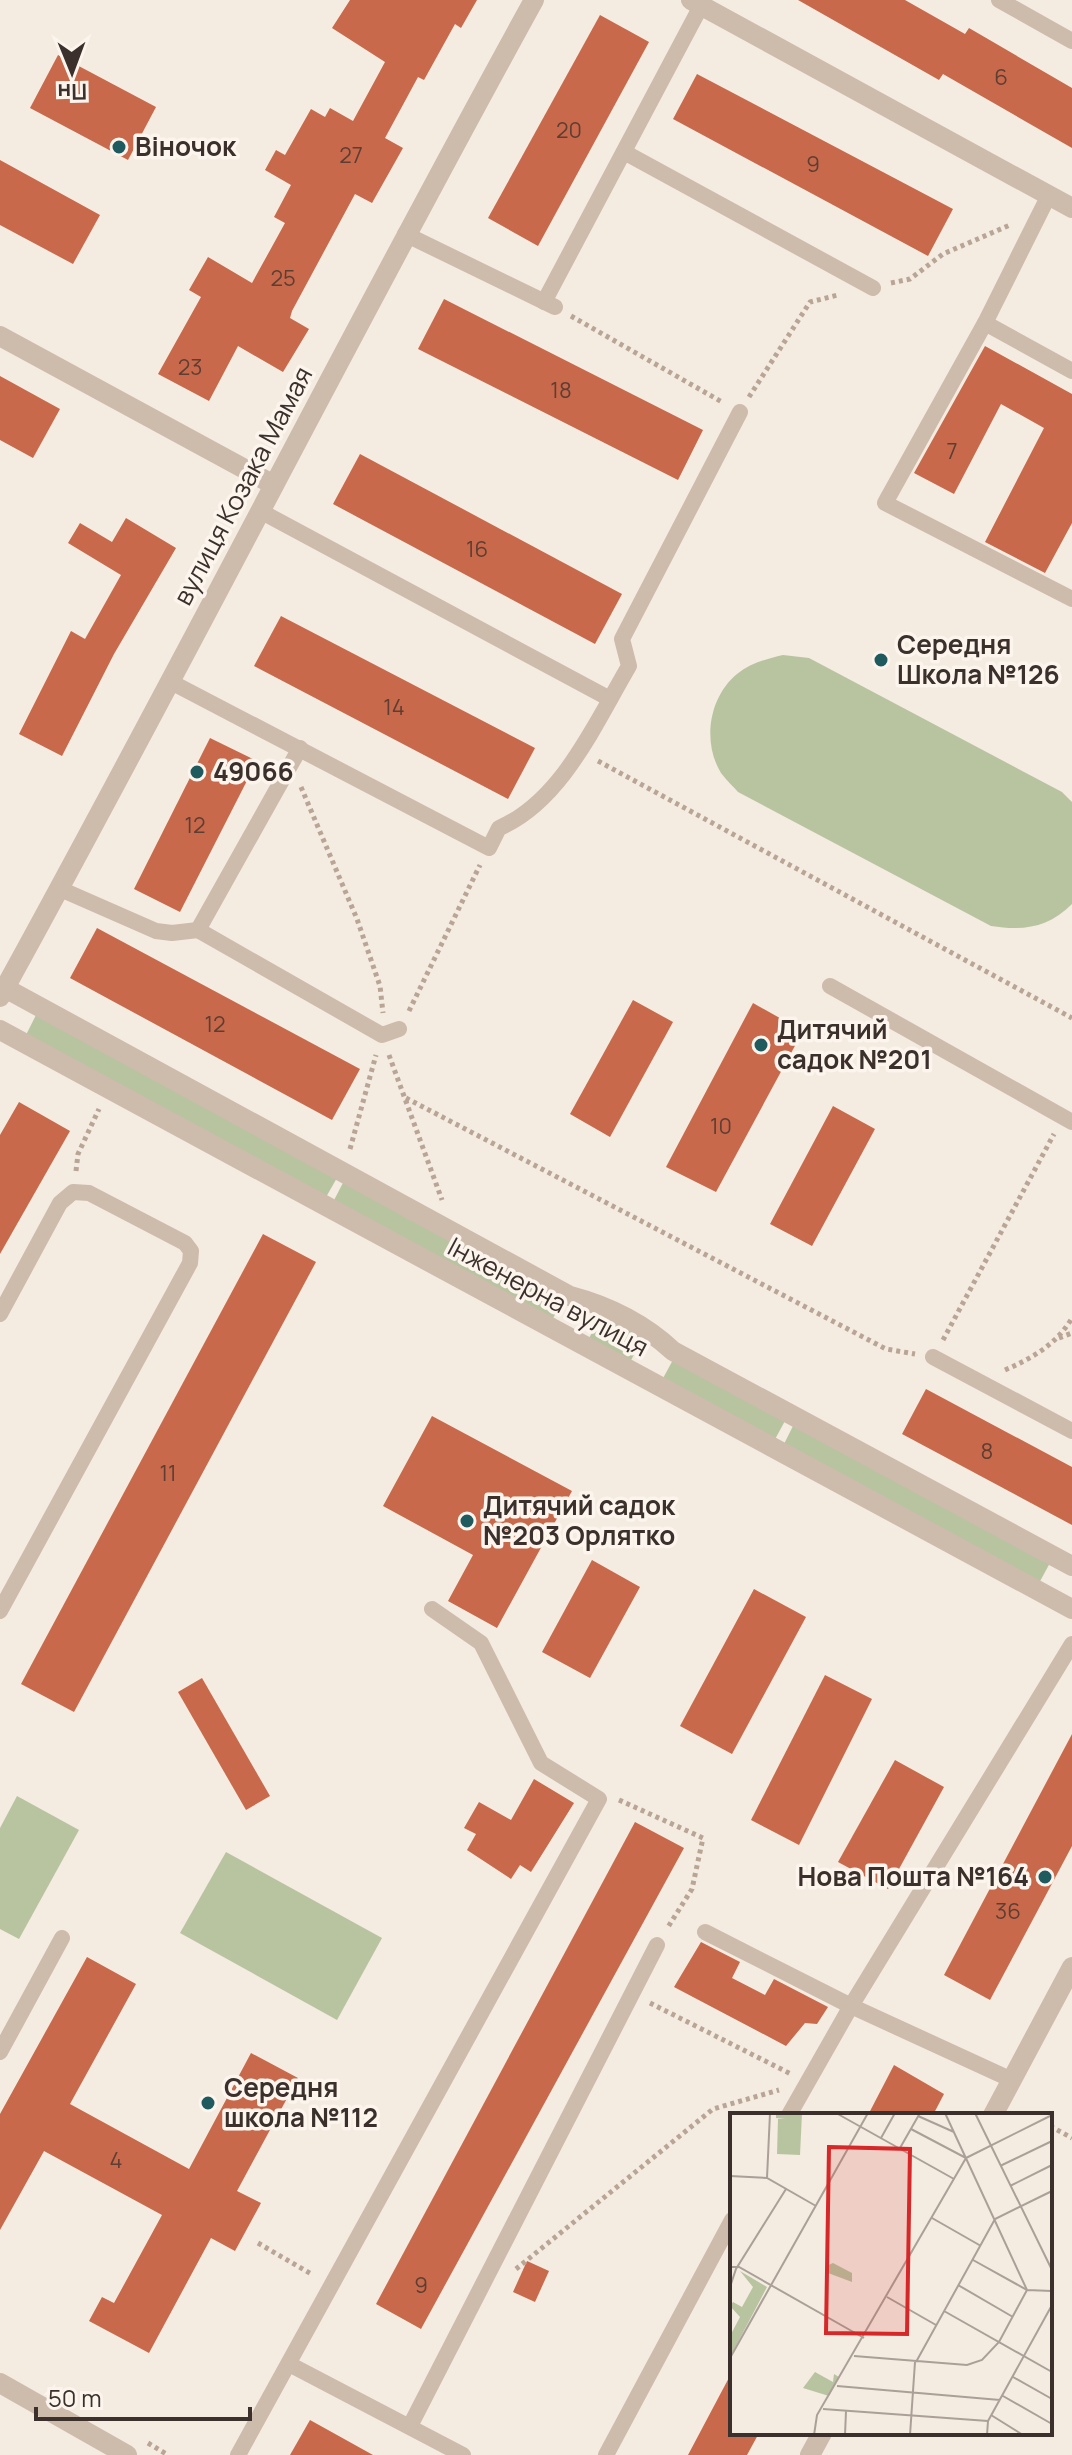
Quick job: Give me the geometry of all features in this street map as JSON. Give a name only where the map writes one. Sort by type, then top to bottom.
[{"type":"street","name":"вулиця Козака Мамая","points":[[3,992],[405,234],[534,0]]},
{"type":"street","points":[[696,3],[1072,208]]},
{"type":"street","points":[[0,336],[274,485]]},
{"type":"street","name":"Інженерна вулиця","points":[[3,992],[570,1296],[599,1304],[655,1334],[673,1351],[1072,1566]]},
{"type":"street","name":"Інженерна вулиця","points":[[0,1030],[1072,1609]]},
{"type":"street","points":[[994,2113],[1072,1967]]},
{"type":"street","points":[[0,2383],[127,2455]]},
{"type":"street","points":[[810,2455],[821,2435]]},
{"type":"lane","points":[[999,0],[1072,41]]},
{"type":"lane","points":[[405,234],[549,305],[696,3]]},
{"type":"lane","points":[[624,152],[873,288]]},
{"type":"lane","points":[[1049,195],[985,323],[885,503],[1072,599]]},
{"type":"lane","points":[[985,323],[1072,371]]},
{"type":"lane","points":[[169,681],[489,848],[499,828],[517,820],[567,771],[629,666],[622,639],[740,412]]},
{"type":"lane","points":[[260,511],[610,699]]},
{"type":"lane","points":[[198,930],[300,748]]},
{"type":"lane","points":[[58,888],[156,931],[198,930],[382,1035],[399,1029]]},
{"type":"lane","points":[[830,986],[1068,1120]]},
{"type":"lane","points":[[0,1314],[60,1203],[73,1192],[89,1193],[185,1243],[191,1251],[190,1263],[0,1611]]},
{"type":"lane","points":[[933,1357],[1072,1431]]},
{"type":"lane","points":[[238,2455],[599,1799],[541,1763],[481,1643],[432,1609]]},
{"type":"lane","points":[[790,2113],[851,2006],[1072,1644]]},
{"type":"lane","points":[[705,1932],[851,2006],[1012,2080]]},
{"type":"lane","points":[[0,2052],[62,1938]]},
{"type":"lane","points":[[410,2426],[657,1945]]},
{"type":"lane","points":[[606,2455],[730,2224]]},
{"type":"lane","points":[[289,2364],[463,2455]]},
{"type":"path","points":[[549,305],[740,412],[810,302],[910,279],[943,254],[1038,216]]},
{"type":"path","points":[[579,751],[1072,1018]]},
{"type":"path","points":[[291,764],[357,919],[383,999],[382,1035],[343,1174]]},
{"type":"path","points":[[399,1029],[489,848]]},
{"type":"path","points":[[382,1035],[454,1234]]},
{"type":"path","points":[[73,1192],[78,1154],[108,1090]]},
{"type":"path","points":[[406,1098],[886,1349],[933,1357],[1068,1120]]},
{"type":"path","points":[[979,1381],[1038,1355],[1072,1318]]},
{"type":"path","points":[[1054,1339],[1072,1333]]},
{"type":"path","points":[[599,1799],[621,1800],[703,1838],[692,1889],[657,1945]]},
{"type":"path","points":[[630,1994],[807,2081]]},
{"type":"path","points":[[509,2274],[713,2109],[807,2081]]},
{"type":"path","points":[[1052,2127],[1072,2138]]},
{"type":"path","points":[[258,2243],[331,2286]]},
{"type":"green space","points":[[783,655],[809,658],[1062,792],[1072,802],[1072,904],[1054,918],[1034,926],[991,926],[738,792],[715,761],[710,734],[715,707],[727,684],[737,674],[759,662]]},
{"type":"green space","points":[[37,1013],[338,1176],[325,1199],[25,1037]]},
{"type":"green space","points":[[345,1179],[564,1298],[551,1322],[332,1204]]},
{"type":"green space","points":[[603,1312],[645,1334],[629,1364],[587,1342]]},
{"type":"green space","points":[[674,1358],[786,1419],[773,1443],[661,1382]]},
{"type":"green space","points":[[794,1424],[1051,1561],[1038,1585],[782,1448]]},
{"type":"green space","points":[[17,1796],[79,1830],[19,1939],[0,1929],[0,1828]]},
{"type":"green space","points":[[226,1852],[382,1938],[337,2020],[180,1933]]},
{"type":"building","points":[[350,0],[477,0],[461,28],[455,24],[424,80],[418,77],[385,138],[403,148],[372,203],[355,194],[292,311],[290,318],[309,329],[283,372],[238,346],[209,401],[158,374],[201,297],[189,290],[208,257],[252,283],[285,223],[274,217],[291,185],[265,170],[276,150],[285,155],[311,109],[325,117],[330,108],[353,121],[385,62],[332,28]]},
{"type":"building","points":[[798,0],[905,0],[965,34],[969,28],[1072,88],[1072,148],[943,74],[939,80]]},
{"type":"building","points":[[600,15],[649,42],[538,246],[488,218]]},
{"type":"building","points":[[58,55],[156,107],[128,160],[30,108]]},
{"type":"building","points":[[697,74],[953,209],[928,256],[673,119]]},
{"type":"building","points":[[0,160],[100,215],[73,264],[0,225]]},
{"type":"building","points":[[444,299],[703,430],[678,480],[418,349]]},
{"type":"building","points":[[985,346],[1072,394],[1072,523],[1045,573],[985,542],[1044,428],[1001,404],[954,494],[914,473]]},
{"type":"building","points":[[0,376],[60,409],[33,458],[0,440]]},
{"type":"building","points":[[360,454],[622,594],[595,644],[333,504]]},
{"type":"building","points":[[126,518],[176,548],[114,654],[62,756],[19,734],[71,631],[85,639],[121,575],[68,543],[80,523],[112,542]]},
{"type":"building","points":[[281,616],[535,748],[508,799],[254,666]]},
{"type":"building","points":[[210,738],[257,761],[180,912],[134,889]]},
{"type":"building","points":[[97,928],[360,1069],[332,1120],[70,978]]},
{"type":"building","points":[[633,1000],[673,1022],[610,1137],[570,1114]]},
{"type":"building","points":[[753,1003],[803,1031],[716,1192],[666,1167]]},
{"type":"building","points":[[19,1102],[70,1131],[0,1254],[0,1135]]},
{"type":"building","points":[[833,1106],[875,1129],[812,1246],[770,1224]]},
{"type":"building","points":[[263,1234],[316,1262],[74,1712],[21,1684]]},
{"type":"building","points":[[926,1389],[1072,1467],[1072,1525],[902,1434]]},
{"type":"building","points":[[432,1416],[572,1491],[497,1628],[448,1601],[473,1555],[383,1506]]},
{"type":"building","points":[[592,1560],[640,1587],[590,1678],[542,1652]]},
{"type":"building","points":[[754,1589],[806,1617],[732,1754],[680,1726]]},
{"type":"building","points":[[825,1675],[872,1699],[799,1845],[751,1820]]},
{"type":"building","points":[[202,1678],[270,1796],[246,1810],[178,1692]]},
{"type":"building","points":[[1072,1734],[1072,1846],[990,2000],[944,1975]]},
{"type":"building","points":[[895,1760],[944,1787],[888,1889],[838,1862]]},
{"type":"building","points":[[534,1779],[574,1803],[531,1872],[520,1865],[511,1879],[467,1850],[476,1834],[464,1828],[479,1802],[511,1820]]},
{"type":"building","points":[[635,1822],[684,1848],[421,2329],[376,2304]]},
{"type":"building","points":[[701,1942],[740,1962],[732,1978],[765,1995],[774,1979],[828,2007],[817,2024],[805,2023],[786,2046],[674,1987]]},
{"type":"building","points":[[87,1957],[136,1984],[70,2104],[189,2169],[251,2053],[298,2078],[237,2191],[261,2203],[235,2251],[211,2238],[149,2353],[89,2321],[102,2297],[114,2303],[162,2215],[44,2151],[0,2230],[0,2114]]},
{"type":"building","points":[[894,2065],[944,2094],[934,2113],[869,2113]]},
{"type":"building","points":[[527,2261],[549,2271],[535,2302],[513,2292]]},
{"type":"building","points":[[730,2376],[730,2435],[758,2435],[747,2455],[688,2455]]},
{"type":"building","points":[[310,2420],[373,2455],[290,2455]]},
{"type":"place","name":"Віночок","points":[[119,147]]},
{"type":"place","name":"Середня Школа №126","points":[[881,660]]},
{"type":"place","name":"49066","points":[[197,772]]},
{"type":"place","name":"Дитячий садок №201","points":[[761,1045]]},
{"type":"place","name":"Дитячий садок №203 Орлятко","points":[[467,1521]]},
{"type":"place","name":"Нова Пошта №164","points":[[1045,1877]]},
{"type":"place","name":"Середня школа №112","points":[[208,2103]]}]
